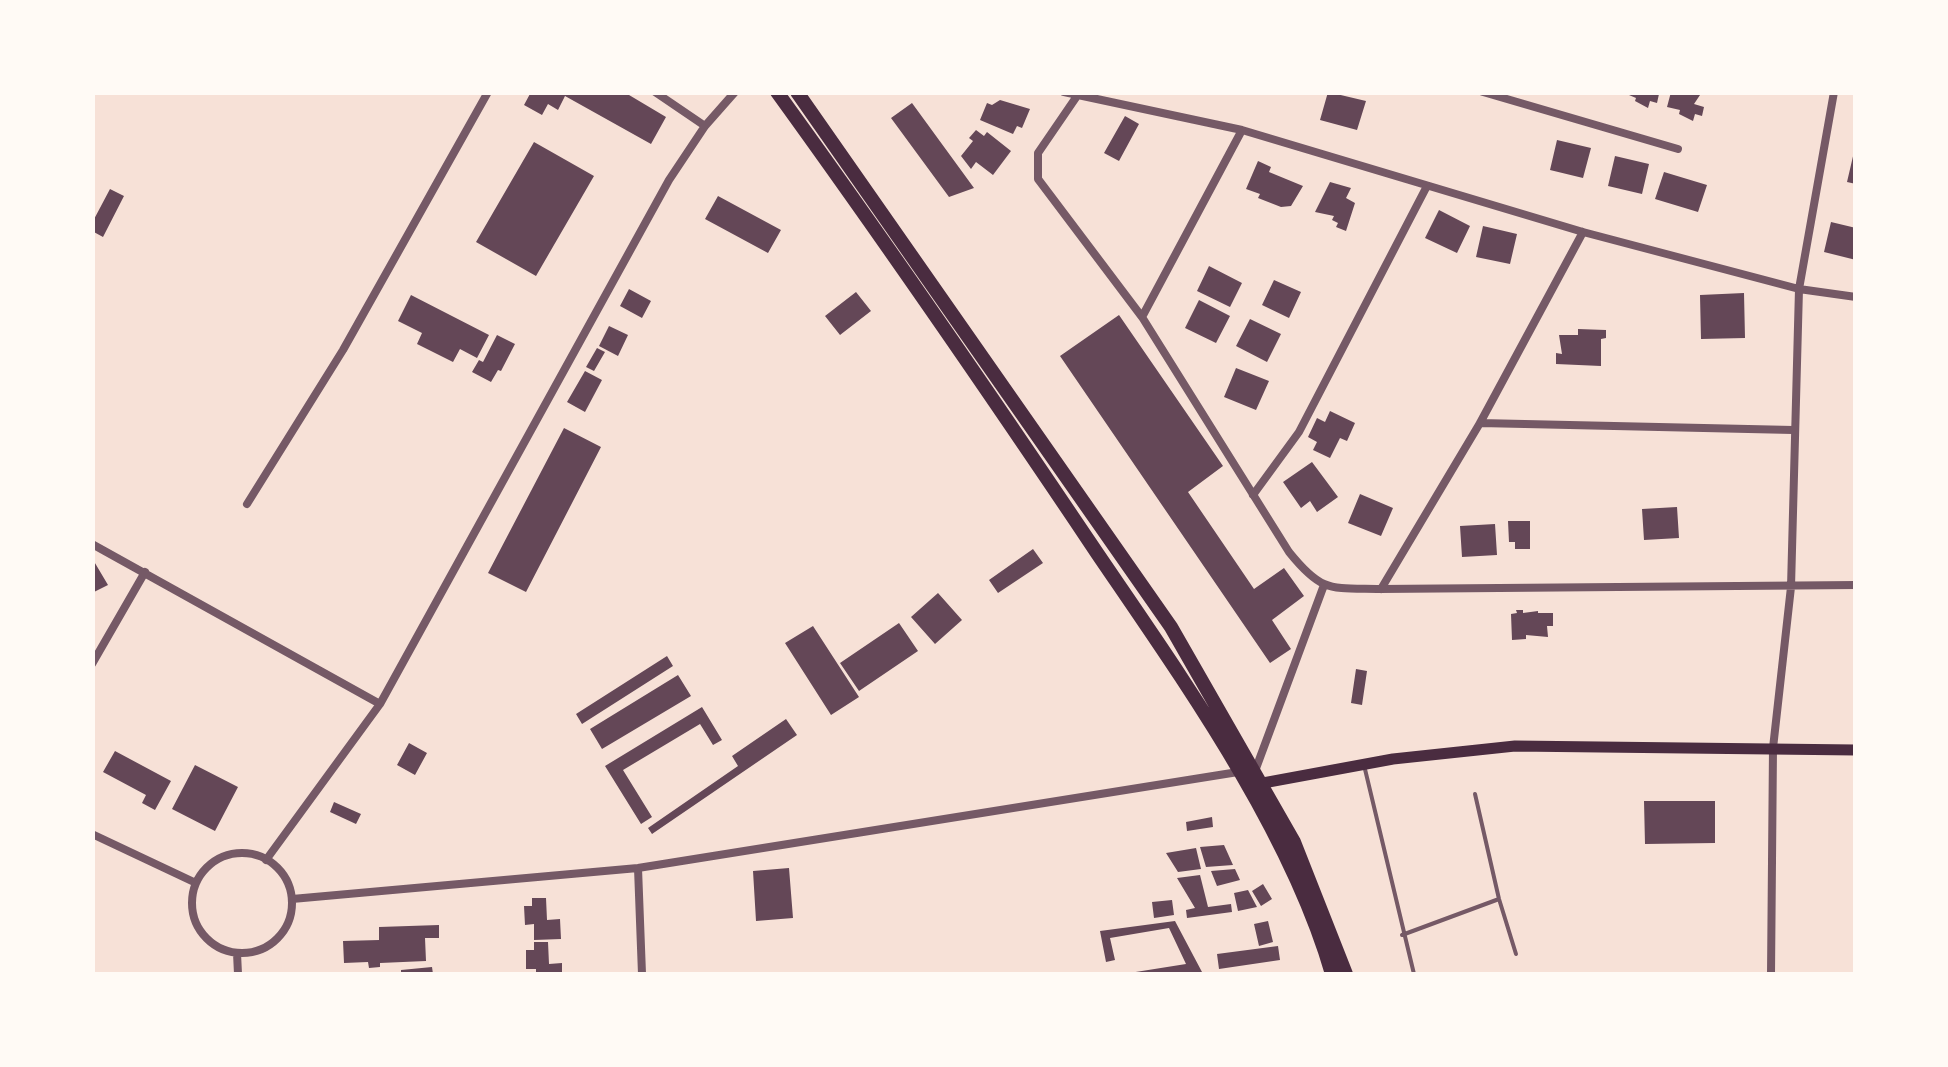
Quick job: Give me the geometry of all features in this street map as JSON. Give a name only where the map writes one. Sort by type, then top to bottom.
[{"type":"highway","points":[[778,92],[1253,775],[1332,974]]},
{"type":"highway","points":[[797,92],[1171,627],[1294,842],[1346,974]]},
{"type":"main road","points":[[1253,775],[1515,746],[1856,750]]},
{"type":"street","points":[[246,504],[342,350],[488,92]]},
{"type":"street","points":[[655,92],[704,126]]},
{"type":"street","points":[[266,860],[380,704],[626,254],[704,126],[735,92]]},
{"type":"street","points":[[1064,92],[1242,130],[1583,232],[1799,289],[1856,296]]},
{"type":"street","points":[[1483,92],[1678,149]]},
{"type":"street","points":[[1771,974],[1773,748],[1790,587],[1799,289],[1834,92]]},
{"type":"street","points":[[1077,96],[1038,153],[1038,179],[1142,317],[1289,552],[1309,577],[1338,588],[1380,589],[1856,586]]},
{"type":"street","points":[[1142,317],[1242,130]]},
{"type":"street","points":[[1254,495],[1299,432],[1427,186]]},
{"type":"street","points":[[1380,589],[1480,423],[1583,232]]},
{"type":"street","points":[[1480,423],[1793,430]]},
{"type":"street","points":[[92,544],[380,704]]},
{"type":"street","points":[[92,664],[145,572]]},
{"type":"street","points":[[292,899],[638,868],[1253,775],[1324,585]]},
{"type":"street","points":[[92,834],[196,884]]},
{"type":"street","points":[[243,854],[266,860],[286,880],[292,899],[288,924],[262,949],[237,953],[212,944],[192,910],[202,873],[220,858],[243,854]]},
{"type":"street","points":[[638,868],[642,974]]},
{"type":"street","points":[[237,953],[238,974]]},
{"type":"lane","points":[[1364,764],[1414,974]]},
{"type":"lane","points":[[1476,794],[1499,899],[1516,954]]},
{"type":"lane","points":[[1402,935],[1499,899]]},
{"type":"building","points":[[531,92],[624,92],[666,117],[651,144],[565,96],[558,110],[548,104],[542,115],[524,105]]},
{"type":"building","points":[[1328,92],[1366,101],[1357,130],[1320,120]]},
{"type":"building","points":[[1622,92],[1659,94],[1657,103],[1650,101],[1648,108]]},
{"type":"building","points":[[1671,92],[1702,92],[1694,104],[1704,107],[1702,116],[1695,114],[1693,121],[1679,114],[1680,110],[1667,107]]},
{"type":"building","points":[[1000,100],[1030,109],[1022,128],[1017,126],[1013,134],[980,120],[987,103],[992,105]]},
{"type":"building","points":[[912,103],[974,188],[949,197],[891,118]]},
{"type":"building","points":[[1125,116],[1139,124],[1119,161],[1104,153]]},
{"type":"building","points":[[976,130],[984,136],[987,132],[1011,151],[993,175],[976,162],[971,169],[961,156]]},
{"type":"building","points":[[1557,140],[1591,148],[1583,178],[1550,170]]},
{"type":"building","points":[[534,142],[594,176],[536,276],[476,242]]},
{"type":"building","points":[[1856,152],[1856,184],[1847,182]]},
{"type":"building","points":[[1615,156],[1649,164],[1642,194],[1608,186]]},
{"type":"building","points":[[1258,161],[1271,167],[1269,172],[1303,186],[1291,206],[1281,207],[1246,189]]},
{"type":"building","points":[[1664,172],[1707,185],[1698,212],[1655,199]]},
{"type":"building","points":[[1330,182],[1351,188],[1346,198],[1355,203],[1346,231],[1336,227],[1334,216],[1315,212]]},
{"type":"building","points":[[110,189],[124,196],[103,237],[92,231],[92,223]]},
{"type":"building","points":[[718,196],[781,230],[768,253],[705,219]]},
{"type":"building","points":[[1439,210],[1470,226],[1457,253],[1425,238]]},
{"type":"building","points":[[1831,222],[1856,228],[1856,260],[1824,252]]},
{"type":"building","points":[[1483,226],[1517,234],[1510,264],[1476,257]]},
{"type":"building","points":[[1209,266],[1242,283],[1230,307],[1197,291]]},
{"type":"building","points":[[1274,280],[1301,292],[1289,318],[1262,305]]},
{"type":"building","points":[[629,289],[651,301],[642,318],[620,306]]},
{"type":"building","points":[[856,292],[871,311],[840,335],[825,316]]},
{"type":"building","points":[[1744,293],[1745,338],[1701,339],[1700,295]]},
{"type":"building","points":[[411,295],[489,335],[477,358],[460,349],[453,362],[417,344],[422,333],[398,321]]},
{"type":"building","points":[[1199,300],[1230,316],[1216,343],[1185,328]]},
{"type":"building","points":[[1119,315],[1223,466],[1188,492],[1254,589],[1284,568],[1304,596],[1272,620],[1291,649],[1270,663],[1060,356]]},
{"type":"building","points":[[1250,319],[1281,334],[1267,362],[1236,346]]},
{"type":"building","points":[[609,326],[628,335],[618,356],[599,346]]},
{"type":"building","points":[[1578,329],[1606,330],[1606,338],[1601,339],[1601,366],[1556,364],[1556,353],[1562,354],[1559,335],[1578,335]]},
{"type":"building","points":[[497,335],[515,344],[491,382],[472,372],[479,360],[483,362]]},
{"type":"building","points":[[597,348],[605,352],[594,371],[586,367]]},
{"type":"building","points":[[1236,368],[1269,381],[1256,410],[1224,397]]},
{"type":"building","points":[[585,371],[602,380],[585,412],[567,402]]},
{"type":"building","points":[[1330,411],[1355,423],[1347,441],[1340,438],[1330,458],[1313,450],[1317,442],[1308,437],[1317,418],[1325,422]]},
{"type":"building","points":[[564,428],[601,447],[526,592],[488,573]]},
{"type":"building","points":[[1312,462],[1338,497],[1317,512],[1310,501],[1301,508],[1283,482]]},
{"type":"building","points":[[1360,494],[1393,508],[1381,536],[1348,523]]},
{"type":"building","points":[[1677,507],[1679,538],[1644,540],[1642,509]]},
{"type":"building","points":[[1508,521],[1530,521],[1530,549],[1515,549],[1515,542],[1509,542]]},
{"type":"building","points":[[1495,524],[1497,555],[1462,557],[1460,526]]},
{"type":"building","points":[[1033,549],[1043,563],[998,593],[989,580]]},
{"type":"building","points":[[92,558],[108,585],[92,593]]},
{"type":"building","points":[[938,593],[962,620],[935,644],[911,617]]},
{"type":"building","points":[[1516,610],[1553,613],[1553,626],[1547,626],[1548,637],[1526,635],[1526,639],[1512,640],[1511,614]]},
{"type":"building","points":[[899,623],[918,651],[859,691],[840,663]]},
{"type":"building","points":[[813,626],[859,697],[831,715],[785,643]]},
{"type":"building","points":[[667,656],[673,666],[582,724],[576,714]]},
{"type":"building","points":[[1356,669],[1367,671],[1362,705],[1351,703]]},
{"type":"building","points":[[678,675],[691,696],[602,749],[590,729]]},
{"type":"building","points":[[702,707],[722,740],[713,745],[700,724],[623,770],[652,817],[641,824],[605,766]]},
{"type":"building","points":[[786,719],[797,735],[652,834],[648,828],[738,766],[732,756]]},
{"type":"building","points":[[409,743],[427,753],[415,775],[397,765]]},
{"type":"building","points":[[115,751],[171,781],[155,810],[142,803],[146,795],[103,772]]},
{"type":"building","points":[[195,765],[238,787],[215,831],[172,809]]},
{"type":"building","points":[[1644,801],[1715,801],[1715,843],[1645,844]]},
{"type":"building","points":[[334,802],[361,814],[356,824],[330,812]]},
{"type":"building","points":[[1212,817],[1213,827],[1187,831],[1186,822]]},
{"type":"building","points":[[1224,845],[1233,865],[1206,867],[1200,847]]},
{"type":"building","points":[[1196,848],[1201,869],[1178,872],[1166,853]]},
{"type":"building","points":[[789,868],[793,918],[756,921],[753,871]]},
{"type":"building","points":[[1235,869],[1240,880],[1217,886],[1211,871]]},
{"type":"building","points":[[1200,875],[1208,907],[1231,904],[1232,912],[1187,918],[1186,910],[1195,908],[1177,878]]},
{"type":"building","points":[[1263,884],[1272,899],[1261,906],[1252,891]]},
{"type":"building","points":[[1248,890],[1257,907],[1238,911],[1234,893]]},
{"type":"building","points":[[532,898],[546,898],[547,920],[560,919],[561,939],[534,940],[534,924],[525,925],[524,906],[532,906]]},
{"type":"building","points":[[1172,900],[1174,915],[1154,918],[1152,902]]},
{"type":"building","points":[[1175,921],[1202,972],[1123,974],[1186,964],[1169,928],[1110,938],[1115,960],[1106,962],[1100,931]]},
{"type":"building","points":[[1268,921],[1273,942],[1259,946],[1254,924]]},
{"type":"building","points":[[439,925],[439,938],[425,938],[426,961],[380,963],[380,967],[369,968],[368,962],[344,963],[343,941],[379,940],[379,927]]},
{"type":"building","points":[[534,942],[548,942],[549,964],[562,963],[562,974],[536,974],[536,969],[526,969],[526,950],[534,950]]},
{"type":"building","points":[[1278,946],[1280,960],[1219,969],[1217,954]]},
{"type":"building","points":[[432,967],[433,974],[401,974],[401,970]]}]
